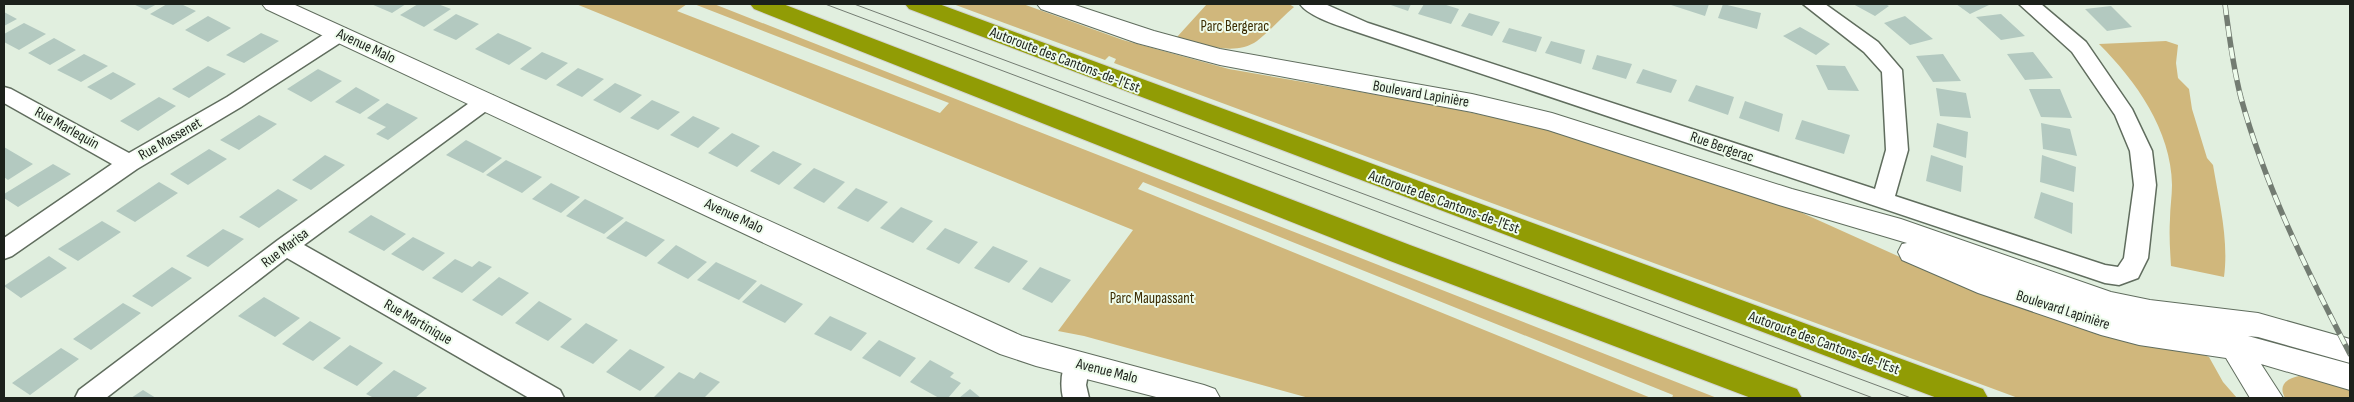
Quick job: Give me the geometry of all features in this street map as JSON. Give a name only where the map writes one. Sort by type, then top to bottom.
[{"type":"highway","points":[[762,4],[1391,250],[1786,398]]},
{"type":"highway","name":"Autoroute des Cantons-de-l'Est","points":[[917,4],[1432,198],[1972,398]]},
{"type":"main road","name":"Avenue Malo","points":[[274,4],[1011,345],[1036,354],[1204,398]]},
{"type":"main road","name":"Boulevard Lapinière","points":[[1049,4],[1146,38],[1236,61],[1514,112],[1789,198],[1891,226],[2109,303],[2232,333],[2294,359],[2350,377]]},
{"type":"main road","name":"Boulevard Lapinière","points":[[2232,333],[2266,327],[2350,351]]},
{"type":"main road","points":[[2232,333],[2249,374],[2267,398]]},
{"type":"street","name":"Rue Bergerac","points":[[1310,4],[1337,18],[2105,274],[2125,274],[2130,272],[2133,266],[2139,242],[2145,185],[2141,150],[2125,114],[2078,47],[2029,4]]},
{"type":"street","points":[[1813,4],[1871,47],[1892,70],[1897,150],[1883,200]]},
{"type":"street","name":"Rue Massenet","points":[[4,250],[129,163],[234,102],[338,34]]},
{"type":"street","name":"Rue Marlequin","points":[[4,94],[129,163]]},
{"type":"street","name":"Rue Marisa","points":[[88,398],[286,246],[486,101]]},
{"type":"street","name":"Rue Martinique","points":[[286,246],[550,398]]},
{"type":"street","points":[[1076,398],[1073,385],[1077,364]]},
{"type":"green space","name":"Parc Maupassant","points":[[576,4],[687,4],[677,11],[940,113],[949,103],[694,4],[714,4],[1717,398],[1672,398],[1673,395],[1143,182],[1138,189],[1651,398],[1309,398],[1084,336],[1058,331],[1133,230]]},
{"type":"green space","points":[[953,4],[1023,4],[1123,40],[1229,69],[1430,104],[1534,126],[1789,207],[1931,271],[2199,353],[2209,357],[2223,382],[2237,398],[2018,398],[1114,63],[1116,59],[1109,56],[1105,60]]},
{"type":"green space","name":"Parc Bergerac","points":[[1207,4],[1289,4],[1294,7],[1262,37],[1248,46],[1228,49],[1217,48],[1177,37]]},
{"type":"green space","points":[[2166,41],[2178,45],[2176,63],[2178,78],[2189,89],[2192,109],[2207,158],[2213,165],[2224,235],[2224,277],[2171,266],[2172,185],[2165,145],[2158,126],[2138,90],[2113,58],[2099,44]]},
{"type":"green space","points":[[2299,376],[2318,378],[2350,389],[2350,398],[2285,398],[2282,389],[2284,383]]},
{"type":"building","points":[[133,4],[157,4],[146,10]]},
{"type":"building","points":[[167,4],[181,4],[196,11],[173,25],[150,14]]},
{"type":"building","points":[[371,4],[406,4],[392,13]]},
{"type":"building","points":[[418,4],[438,4],[451,9],[424,27],[400,15]]},
{"type":"building","points":[[1388,4],[1411,4],[1408,11]]},
{"type":"building","points":[[1424,4],[1443,4],[1459,9],[1451,24],[1418,14]]},
{"type":"building","points":[[1668,4],[1709,4],[1705,16]]},
{"type":"building","points":[[1723,4],[1761,13],[1757,29],[1718,18]]},
{"type":"building","points":[[1853,4],[1885,4],[1889,6],[1875,16]]},
{"type":"building","points":[[1956,4],[1987,4],[1989,5],[1970,14]]},
{"type":"building","points":[[2111,6],[2132,27],[2107,31],[2085,9]]},
{"type":"building","points":[[4,12],[17,19],[4,26]]},
{"type":"building","points":[[1469,13],[1500,22],[1492,36],[1461,26]]},
{"type":"building","points":[[456,14],[479,24],[456,40],[433,30]]},
{"type":"building","points":[[2001,14],[2025,36],[2001,40],[1976,17]]},
{"type":"building","points":[[208,16],[231,28],[208,42],[185,30]]},
{"type":"building","points":[[1905,16],[1933,39],[1910,45],[1884,23]]},
{"type":"building","points":[[24,23],[46,34],[19,50],[4,42],[4,34]]},
{"type":"building","points":[[1800,27],[1830,44],[1816,55],[1783,36]]},
{"type":"building","points":[[1509,28],[1542,37],[1536,52],[1502,42]]},
{"type":"building","points":[[261,33],[279,41],[244,63],[226,55]]},
{"type":"building","points":[[498,33],[532,48],[509,65],[475,49]]},
{"type":"building","points":[[54,38],[76,50],[50,65],[28,53]]},
{"type":"building","points":[[1551,41],[1585,50],[1581,64],[1545,53]]},
{"type":"building","points":[[542,52],[568,63],[546,80],[520,69]]},
{"type":"building","points":[[2033,52],[2053,78],[2025,80],[2007,54]]},
{"type":"building","points":[[84,54],[108,66],[81,82],[57,70]]},
{"type":"building","points":[[1943,54],[1961,81],[1933,82],[1916,56]]},
{"type":"building","points":[[1597,55],[1632,64],[1626,79],[1592,69]]},
{"type":"building","points":[[1816,65],[1845,66],[1859,91],[1828,90]]},
{"type":"building","points":[[208,66],[226,74],[189,98],[172,89]]},
{"type":"building","points":[[578,68],[604,79],[582,97],[556,85]]},
{"type":"building","points":[[318,69],[342,81],[311,102],[287,89]]},
{"type":"building","points":[[1643,69],[1677,80],[1671,93],[1636,83]]},
{"type":"building","points":[[113,72],[136,84],[111,100],[87,87]]},
{"type":"building","points":[[615,83],[642,95],[620,113],[593,100]]},
{"type":"building","points":[[1696,85],[1734,97],[1728,115],[1688,101]]},
{"type":"building","points":[[356,87],[380,100],[360,114],[335,102]]},
{"type":"building","points":[[1936,88],[1966,93],[1971,118],[1940,116]]},
{"type":"building","points":[[2029,89],[2060,89],[2072,118],[2041,117]]},
{"type":"building","points":[[159,97],[176,106],[138,131],[120,121]]},
{"type":"building","points":[[652,100],[680,112],[658,130],[630,118]]},
{"type":"building","points":[[1745,101],[1783,114],[1779,132],[1739,118]]},
{"type":"building","points":[[387,103],[418,118],[388,140],[376,134],[386,127],[367,118]]},
{"type":"building","points":[[259,115],[277,124],[239,150],[220,140]]},
{"type":"building","points":[[693,116],[720,128],[698,148],[670,135]]},
{"type":"building","points":[[1802,120],[1850,135],[1844,154],[1795,139]]},
{"type":"building","points":[[1937,123],[1968,132],[1966,158],[1933,147]]},
{"type":"building","points":[[2041,123],[2070,129],[2077,156],[2043,149]]},
{"type":"building","points":[[732,133],[760,146],[737,167],[708,153]]},
{"type":"building","points":[[466,140],[502,158],[483,173],[446,155]]},
{"type":"building","points":[[4,147],[33,164],[8,180],[4,177]]},
{"type":"building","points":[[209,149],[227,159],[188,185],[170,174]]},
{"type":"building","points":[[773,151],[802,164],[779,185],[750,171]]},
{"type":"building","points":[[325,155],[345,165],[311,190],[292,180]]},
{"type":"building","points":[[1931,155],[1963,166],[1961,192],[1926,181]]},
{"type":"building","points":[[2042,155],[2076,167],[2074,192],[2040,182]]},
{"type":"building","points":[[506,160],[542,177],[522,193],[486,175]]},
{"type":"building","points":[[53,164],[71,174],[18,207],[4,198],[4,194]]},
{"type":"building","points":[[814,168],[845,182],[824,203],[793,188]]},
{"type":"building","points":[[159,182],[178,193],[135,222],[116,211]]},
{"type":"building","points":[[551,183],[580,197],[561,213],[532,199]]},
{"type":"building","points":[[856,188],[888,202],[868,222],[837,208]]},
{"type":"building","points":[[278,189],[298,200],[259,228],[239,217]]},
{"type":"building","points":[[2041,192],[2073,203],[2072,234],[2034,218]]},
{"type":"building","points":[[585,199],[624,218],[604,234],[566,216]]},
{"type":"building","points":[[901,207],[933,221],[913,243],[880,228]]},
{"type":"building","points":[[371,215],[406,234],[384,251],[348,232]]},
{"type":"building","points":[[102,221],[121,232],[78,261],[58,249]]},
{"type":"building","points":[[626,221],[665,240],[646,257],[606,238]]},
{"type":"building","points":[[945,228],[978,242],[959,264],[926,249]]},
{"type":"building","points":[[223,229],[244,239],[208,267],[186,256]]},
{"type":"building","points":[[413,237],[445,253],[423,271],[391,254]]},
{"type":"building","points":[[676,245],[707,262],[688,279],[657,263]]},
{"type":"building","points":[[993,246],[1028,261],[1009,283],[974,268]]},
{"type":"building","points":[[49,256],[67,268],[21,298],[4,286]]},
{"type":"building","points":[[455,259],[472,267],[479,261],[492,267],[462,293],[432,278]]},
{"type":"building","points":[[716,262],[757,281],[739,300],[697,280]]},
{"type":"building","points":[[172,267],[192,278],[152,307],[132,296]]},
{"type":"building","points":[[1040,267],[1071,280],[1052,303],[1022,289]]},
{"type":"building","points":[[499,277],[529,293],[502,316],[472,300]]},
{"type":"building","points":[[761,284],[803,304],[785,323],[742,302]]},
{"type":"building","points":[[264,297],[300,318],[275,337],[238,316]]},
{"type":"building","points":[[539,301],[572,319],[548,341],[515,323]]},
{"type":"building","points":[[123,303],[141,313],[91,350],[73,339]]},
{"type":"building","points":[[830,316],[867,333],[851,351],[814,334]]},
{"type":"building","points":[[310,321],[341,338],[313,361],[282,344]]},
{"type":"building","points":[[586,323],[618,340],[593,364],[560,347]]},
{"type":"building","points":[[879,340],[916,358],[900,377],[862,358]]},
{"type":"building","points":[[350,345],[383,363],[357,386],[323,368]]},
{"type":"building","points":[[61,348],[79,359],[30,395],[12,383]]},
{"type":"building","points":[[630,349],[665,367],[640,391],[606,372]]},
{"type":"building","points":[[930,360],[954,373],[950,377],[961,383],[948,398],[939,398],[910,382]]},
{"type":"building","points":[[394,370],[427,388],[415,398],[374,398],[366,394]]},
{"type":"building","points":[[679,372],[694,379],[700,372],[720,382],[704,398],[654,397]]},
{"type":"building","points":[[970,389],[981,398],[959,398]]},
{"type":"building","points":[[143,390],[156,398],[131,398]]},
{"type":"tram line","points":[[825,4],[1873,398]]},
{"type":"tram line","points":[[854,4],[1911,398]]},
{"type":"railway","points":[[2225,4],[2238,86],[2251,131],[2289,229],[2318,292],[2350,354]]}]
